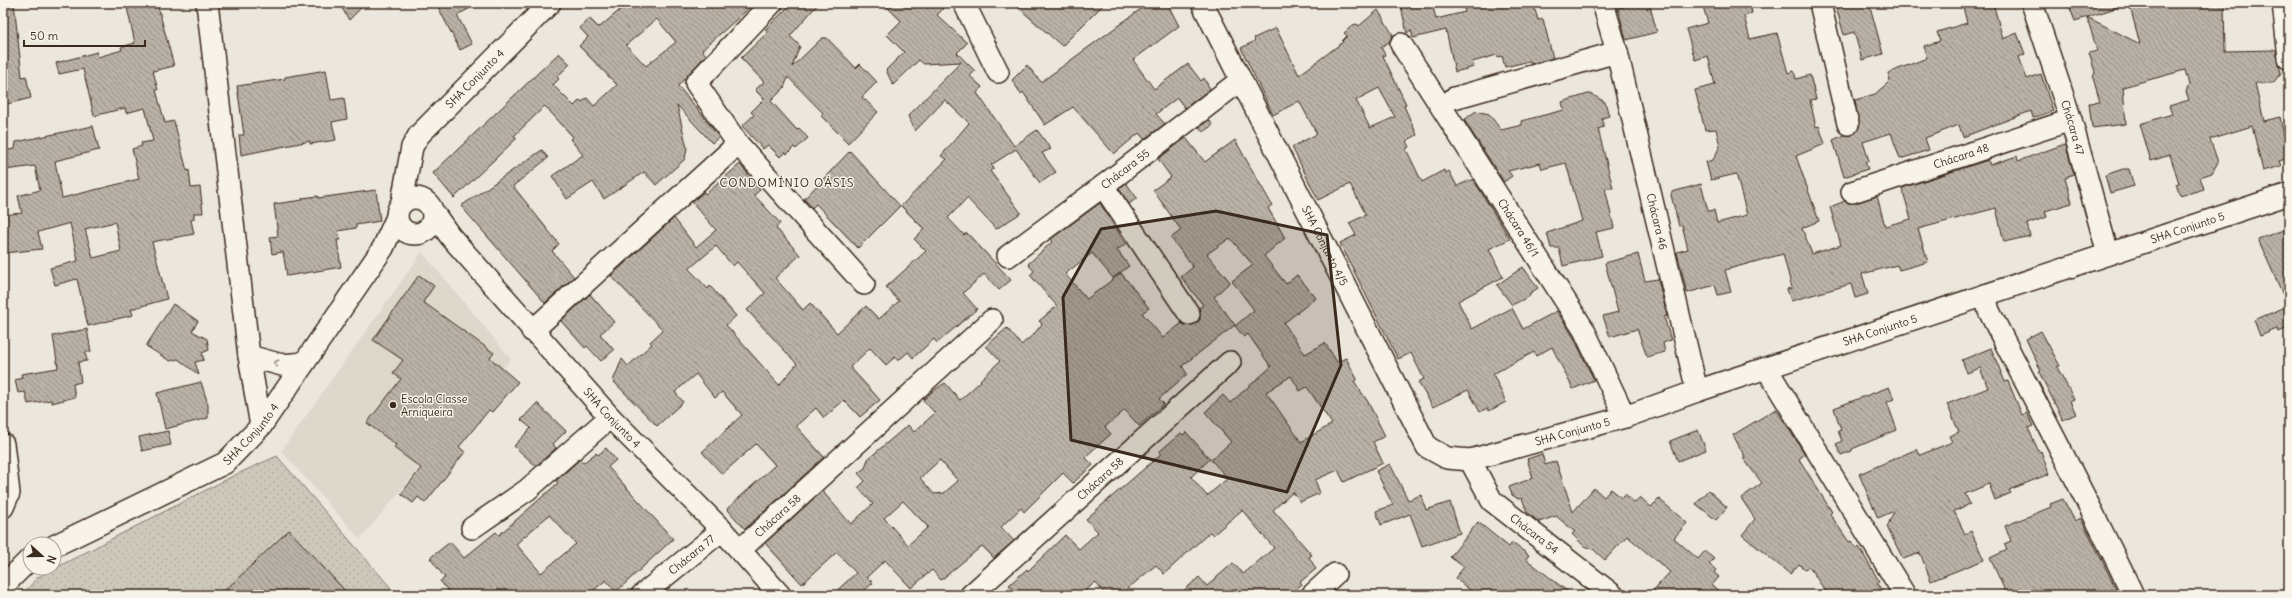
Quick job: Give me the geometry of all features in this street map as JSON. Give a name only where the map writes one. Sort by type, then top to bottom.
[{"type":"street","points":[[207,3],[249,356],[261,426]]},
{"type":"street","name":"SHA Conjunto 4","points":[[415,216],[409,161],[412,147],[420,135],[550,3]]},
{"type":"street","points":[[772,3],[696,83],[738,144],[864,284]]},
{"type":"street","points":[[964,3],[998,72]]},
{"type":"street","name":"SHA Conjunto 4/5","points":[[1202,3],[1427,447],[1447,458],[1470,460]]},
{"type":"street","name":"Chácara 46","points":[[1603,3],[1617,52],[1697,390]]},
{"type":"street","points":[[1820,3],[1848,124]]},
{"type":"street","name":"Chácara 47","points":[[2032,3],[2071,120],[2108,254]]},
{"type":"street","points":[[2283,3],[2289,58]]},
{"type":"street","name":"Chácara 46/1","points":[[1401,44],[1584,330],[1625,417]]},
{"type":"street","points":[[1454,98],[1617,52]]},
{"type":"street","name":"Chácara 55","points":[[1008,256],[1103,186],[1241,80]]},
{"type":"street","name":"Chácara 48","points":[[1852,192],[2071,120]]},
{"type":"street","points":[[532,331],[738,144]]},
{"type":"street","points":[[1103,186],[1189,314]]},
{"type":"street","name":"SHA Conjunto 5","points":[[1470,460],[1625,417],[1697,390],[1767,369],[2289,194]]},
{"type":"street","name":"SHA Conjunto 4","points":[[415,216],[450,236],[532,331],[610,417],[722,530],[780,595]]},
{"type":"street","name":"SHA Conjunto 4","points":[[62,542],[224,463],[261,426],[383,248],[415,216]]},
{"type":"street","points":[[1985,295],[1989,311],[2034,401],[2080,486],[2134,595]]},
{"type":"street","name":"Chácara 58","points":[[740,550],[992,320]]},
{"type":"street","points":[[249,356],[282,365],[304,363]]},
{"type":"street","name":"Chácara 58","points":[[971,595],[1230,362]]},
{"type":"street","points":[[1767,369],[1903,592]]},
{"type":"street","points":[[472,528],[527,490],[610,417]]},
{"type":"street","points":[[3,444],[9,493],[3,507]]},
{"type":"street","name":"Chácara 54","points":[[1470,460],[1492,501],[1613,595]]},
{"type":"street","name":"Chácara 77","points":[[642,595],[722,530]]},
{"type":"street","points":[[3,586],[22,567]]},
{"type":"street","points":[[1312,595],[1335,574]]},
{"type":"highlighted area","points":[[1216,211],[1327,235],[1341,365],[1287,492],[1071,440],[1063,297],[1101,229]]},
{"type":"shaded area","name":"Escola Classe Arniqueira","points":[[422,252],[511,359],[360,539],[281,451]]},
{"type":"shaded area","points":[[277,456],[397,595],[22,595],[38,577],[62,576],[62,565],[235,475]]},
{"type":"building","points":[[3,3],[14,3],[22,77],[26,76],[31,98],[3,105]]},
{"type":"building","points":[[126,3],[157,3],[174,66],[153,71],[158,90],[156,90],[165,123],[174,121],[187,171],[189,170],[191,188],[200,187],[203,213],[194,213],[194,219],[191,220],[194,234],[152,242],[167,299],[131,309],[133,315],[88,326],[77,279],[55,285],[50,268],[78,261],[70,223],[38,232],[42,249],[4,253],[3,215],[22,213],[18,196],[40,190],[35,166],[5,170],[3,151],[15,149],[16,142],[93,126],[99,150],[55,161],[62,198],[139,179],[132,149],[142,146],[141,143],[153,141],[145,108],[126,113],[125,108],[94,116],[83,69],[59,74],[56,63],[97,52],[98,57],[122,50],[121,47],[135,43]],"holes":[[[115,222],[121,251],[93,258],[85,229]]]},
{"type":"building","points":[[339,3],[366,3],[349,20]]},
{"type":"building","points":[[436,3],[480,3],[457,15],[472,44],[460,50]]},
{"type":"building","points":[[616,3],[755,3],[702,50],[706,55],[678,86],[719,137],[712,143],[677,105],[687,148],[685,159],[656,185],[644,172],[604,199],[593,182],[567,199],[552,176],[583,155],[570,139],[573,137],[545,106],[514,136],[517,138],[454,198],[433,173],[559,53],[570,64],[557,77],[559,79],[553,85],[574,106],[580,100],[582,102],[587,98],[594,106],[617,85],[579,46],[588,37],[580,28],[589,18],[598,27],[621,9]],"holes":[[[657,19],[676,42],[646,66],[626,45]]]},
{"type":"building","points":[[792,3],[819,3],[790,36],[800,46],[792,67],[822,38],[827,38],[856,68],[860,64],[877,82],[862,97],[878,112],[848,143],[821,116],[823,113],[788,77],[784,88],[771,101],[797,130],[799,128],[808,138],[796,149],[794,147],[787,154],[785,152],[780,157],[768,145],[763,149],[742,126],[754,115],[751,112],[764,99],[755,90],[764,82],[741,58],[768,32],[765,30]]},
{"type":"building","points":[[883,3],[936,3],[943,9],[937,15],[967,43],[957,53],[975,71],[970,76],[982,87],[977,93],[1014,146],[1037,130],[1051,149],[1042,153],[1056,172],[1040,183],[1016,149],[991,165],[994,168],[990,171],[1021,213],[996,229],[967,198],[948,218],[964,235],[967,233],[1011,280],[999,290],[984,274],[963,293],[977,309],[937,343],[934,339],[913,358],[908,352],[898,361],[895,357],[886,365],[870,348],[850,367],[880,400],[860,417],[844,400],[824,418],[816,408],[796,426],[824,457],[745,529],[727,509],[775,465],[756,444],[722,474],[702,452],[742,415],[722,392],[715,398],[696,374],[675,392],[683,402],[657,426],[613,381],[622,359],[628,366],[652,344],[650,342],[663,330],[611,276],[674,218],[696,247],[716,230],[692,202],[704,192],[706,194],[740,164],[760,190],[754,195],[780,223],[776,228],[800,255],[775,278],[803,310],[810,303],[837,333],[866,306],[879,319],[899,301],[886,287],[926,251],[914,239],[924,229],[901,206],[947,159],[941,156],[969,123],[945,100],[915,131],[908,116],[961,62],[924,64],[919,60],[893,85],[886,70],[904,52],[887,35],[901,21]],"holes":[[[716,246],[733,266],[737,262],[765,293],[747,310],[797,364],[779,385],[726,325],[736,316],[710,286],[708,289],[689,269]]]},
{"type":"building","points":[[1013,3],[1105,3],[1062,46]]},
{"type":"building","points":[[1149,3],[1167,3],[1179,26],[1133,60],[1154,89],[1188,64],[1201,81],[1204,78],[1210,89],[1185,108],[1177,98],[1156,114],[1165,124],[1144,139],[1139,133],[1114,154],[1073,107],[1045,125],[1023,92],[1021,94],[1012,80],[1027,65],[1041,82]]},
{"type":"building","points":[[1400,3],[1432,3],[1436,19],[1465,12],[1463,3],[1533,3],[1538,20],[1543,19],[1553,58],[1531,64],[1530,61],[1505,67],[1502,56],[1498,57],[1497,55],[1472,62],[1474,67],[1455,72],[1446,30],[1413,38],[1411,30],[1407,33]]},
{"type":"building","points":[[1649,3],[1657,32],[1626,40],[1618,8]]},
{"type":"building","points":[[1702,3],[1750,3],[1752,13],[1744,16],[1750,39],[1777,33],[1788,73],[1794,71],[1796,79],[1810,75],[1816,99],[1810,100],[1816,127],[1819,126],[1825,144],[1796,156],[1819,221],[1802,228],[1812,254],[1841,245],[1830,207],[1845,201],[1855,203],[1877,196],[1885,226],[1911,219],[1902,188],[1988,160],[1990,165],[2017,156],[2018,161],[2062,145],[2066,146],[2074,175],[2065,178],[2072,203],[2045,211],[2047,217],[2027,224],[2030,236],[2004,242],[1996,208],[1918,229],[1928,262],[1899,270],[1897,265],[1862,274],[1868,294],[1855,298],[1851,284],[1791,301],[1787,289],[1792,288],[1783,254],[1725,270],[1731,292],[1718,295],[1715,285],[1687,293],[1677,252],[1688,249],[1682,225],[1679,226],[1671,195],[1672,192],[1701,184],[1708,211],[1714,210],[1717,223],[1747,215],[1736,174],[1711,180],[1706,162],[1713,160],[1720,146],[1716,129],[1705,130],[1695,90],[1715,85],[1708,56],[1695,60],[1686,29],[1708,23]]},
{"type":"building","points":[[1843,3],[1869,3],[1883,54],[1862,60],[1854,32],[1844,35],[1836,7],[1843,5]]},
{"type":"building","points":[[1962,3],[1993,3],[2003,39],[2017,33],[2025,54],[2019,57],[2027,79],[2041,74],[2053,111],[2033,118],[2031,111],[1963,137],[1959,125],[1925,138],[1929,150],[1900,159],[1891,133],[1863,142],[1869,161],[1865,162],[1868,169],[1844,177],[1833,140],[1844,135],[1851,136],[1859,128],[1855,100],[1875,94],[1890,81],[1888,73],[1927,58],[1924,46],[1940,41],[1937,32],[1967,23]]},
{"type":"building","points":[[2068,3],[2122,3],[2122,6],[2075,21]]},
{"type":"building","points":[[2129,3],[2224,4],[2225,51],[2276,50],[2281,73],[2273,83],[2255,83],[2264,121],[2280,117],[2289,158],[2279,161],[2281,166],[2263,171],[2252,126],[2210,139],[2218,162],[2212,173],[2200,177],[2204,189],[2180,196],[2176,184],[2179,183],[2170,155],[2151,161],[2140,124],[2172,114],[2169,106],[2189,100],[2186,92],[2189,85],[2185,70],[2123,87],[2126,124],[2092,128],[2089,103],[2100,102],[2093,78],[2095,72],[2089,53],[2097,51],[2087,17],[2140,44]]},
{"type":"building","points":[[1378,10],[1393,35],[1389,42],[1381,47],[1385,55],[1383,56],[1406,104],[1404,106],[1417,135],[1406,141],[1409,147],[1406,149],[1422,182],[1444,170],[1446,173],[1449,171],[1457,186],[1473,179],[1510,239],[1489,249],[1503,277],[1458,301],[1472,329],[1512,308],[1523,329],[1557,311],[1573,336],[1594,380],[1573,389],[1552,347],[1536,356],[1534,352],[1493,374],[1506,402],[1489,411],[1487,408],[1480,412],[1468,390],[1433,407],[1418,382],[1424,379],[1411,353],[1398,359],[1340,243],[1356,235],[1349,223],[1366,215],[1350,184],[1318,200],[1292,147],[1317,134],[1299,101],[1273,115],[1241,48],[1253,42],[1255,40],[1254,38],[1276,28],[1299,75],[1343,42],[1342,41],[1347,36],[1344,33],[1353,25],[1357,24],[1359,26]],"holes":[[[1379,88],[1395,117],[1370,128],[1356,100]]]},
{"type":"building","points":[[326,70],[331,100],[344,98],[347,119],[332,122],[336,140],[310,144],[310,141],[241,155],[239,135],[244,135],[237,86],[285,79],[285,77]]},
{"type":"building","points":[[1591,94],[1605,102],[1609,116],[1602,118],[1604,127],[1598,129],[1613,188],[1605,188],[1614,228],[1596,232],[1602,256],[1563,266],[1559,248],[1551,248],[1547,233],[1582,221],[1566,163],[1542,169],[1540,163],[1508,171],[1512,176],[1504,182],[1464,120],[1476,111],[1489,114],[1501,130],[1522,125],[1521,121],[1564,110],[1562,102]]},
{"type":"building","points":[[1209,120],[1213,125],[1203,132],[1199,127]]},
{"type":"building","points":[[1186,138],[1205,162],[1235,140],[1272,205],[1268,208],[1285,238],[1264,256],[1286,284],[1297,275],[1316,298],[1284,323],[1305,354],[1325,343],[1337,362],[1346,358],[1357,379],[1354,381],[1368,402],[1385,436],[1373,442],[1383,463],[1344,482],[1338,470],[1315,480],[1320,493],[1300,502],[1293,492],[1273,510],[1312,555],[1309,557],[1316,569],[1300,582],[1302,584],[1289,595],[1179,595],[1199,577],[1207,586],[1233,563],[1243,574],[1274,548],[1242,510],[1213,535],[1210,532],[1164,574],[1156,565],[1120,595],[1106,595],[1095,582],[1081,595],[1018,595],[1009,585],[1027,569],[1028,571],[1065,535],[1079,549],[1098,532],[1086,519],[1160,455],[1160,451],[1181,433],[1183,435],[1186,432],[1210,459],[1191,477],[1207,496],[1228,478],[1211,460],[1231,442],[1205,412],[1223,395],[1230,403],[1271,367],[1248,334],[1244,337],[1235,326],[1254,310],[1232,281],[1253,265],[1230,238],[1207,254],[1230,282],[1214,297],[1235,325],[1182,366],[1187,374],[1159,399],[1164,404],[1139,426],[1125,410],[1105,427],[1111,434],[1085,457],[1093,465],[1073,483],[1063,473],[1024,512],[1021,508],[1001,527],[1014,541],[994,558],[982,546],[941,580],[932,570],[911,588],[885,560],[867,577],[873,583],[859,595],[832,595],[856,573],[837,552],[802,584],[765,543],[822,491],[851,524],[873,504],[858,488],[865,481],[858,473],[865,468],[868,459],[908,425],[914,432],[935,413],[923,400],[933,391],[945,383],[960,400],[981,381],[980,380],[1000,361],[986,346],[1007,328],[1021,345],[1034,334],[1042,324],[1039,321],[1057,306],[1030,275],[1034,271],[1028,264],[1053,241],[1051,239],[1100,203],[1126,244],[1117,250],[1129,266],[1113,278],[1092,253],[1065,274],[1087,299],[1121,273],[1149,308],[1142,313],[1163,338],[1182,323],[1190,326],[1200,320],[1199,308],[1203,305],[1181,277],[1193,267],[1171,238],[1181,230],[1153,190],[1171,177],[1158,159]],"holes":[[[1291,376],[1300,391],[1307,387],[1332,424],[1301,442],[1266,392]],[[940,460],[958,481],[944,493],[934,494],[920,478]],[[903,501],[928,527],[908,545],[884,518]]]},
{"type":"building","points":[[542,150],[548,158],[513,186],[559,244],[552,251],[574,277],[545,303],[461,206]]},
{"type":"building","points":[[850,151],[900,206],[858,248],[816,204],[812,208],[804,199]]},
{"type":"building","points":[[2123,169],[2129,169],[2134,186],[2110,193],[2105,175]]},
{"type":"building","points":[[1126,183],[1137,198],[1129,204],[1119,189]]},
{"type":"building","points":[[376,190],[380,221],[356,225],[356,228],[338,231],[340,240],[337,240],[341,267],[287,276],[283,252],[272,254],[270,237],[278,236],[274,204],[303,200],[302,198],[318,196],[318,198]]},
{"type":"building","points":[[2289,228],[2289,328],[2278,332],[2277,329],[2260,336],[2254,320],[2288,306],[2258,239]]},
{"type":"building","points":[[1638,254],[1645,281],[1658,279],[1667,316],[1664,317],[1671,340],[1663,343],[1665,352],[1647,357],[1637,329],[1610,337],[1603,316],[1618,312],[1605,263]]},
{"type":"building","points":[[1523,267],[1538,288],[1529,294],[1530,296],[1512,305],[1497,285]]},
{"type":"building","points":[[419,275],[434,286],[423,302],[494,353],[490,358],[518,382],[492,412],[489,410],[459,447],[465,452],[425,503],[418,497],[413,503],[401,494],[421,468],[394,448],[396,445],[367,423],[401,379],[393,373],[403,360],[373,340]]},
{"type":"building","points":[[590,294],[614,322],[600,334],[614,350],[601,361],[587,346],[585,348],[561,321]]},
{"type":"building","points":[[173,304],[198,321],[192,331],[207,339],[209,350],[202,353],[204,360],[195,362],[199,375],[178,359],[170,361],[146,346]]},
{"type":"building","points":[[87,329],[91,352],[85,352],[87,361],[78,362],[81,382],[73,384],[75,397],[52,403],[51,400],[28,404],[25,392],[18,393],[15,380],[22,378],[21,374],[58,368],[53,336]]},
{"type":"building","points":[[2041,331],[2060,366],[2057,367],[2074,399],[2070,401],[2076,414],[2063,420],[2039,372],[2041,371],[2026,339]]},
{"type":"building","points":[[1991,348],[2005,382],[2008,381],[2022,415],[2027,413],[2033,426],[2028,428],[2039,452],[2041,451],[2049,474],[2009,490],[2011,493],[1995,500],[1989,484],[1965,494],[1970,504],[1954,511],[1965,534],[1971,531],[1984,560],[1931,581],[1920,553],[1903,559],[1887,527],[1894,511],[1878,518],[1859,474],[1917,449],[1920,455],[1952,442],[1949,436],[1959,432],[1947,404],[1988,388],[1980,368],[1967,373],[1962,360]]},
{"type":"building","points":[[201,382],[208,404],[208,418],[165,429],[157,393]]},
{"type":"building","points":[[1889,387],[1894,399],[1887,402],[1897,430],[1841,455],[1836,444],[1842,441],[1838,431],[1841,430],[1834,408]]},
{"type":"building","points":[[537,403],[566,431],[553,444],[556,448],[536,466],[514,446],[531,428],[521,420]]},
{"type":"building","points":[[1776,409],[1805,454],[1799,459],[1832,512],[1830,514],[1849,542],[1851,541],[1856,549],[1859,547],[1879,581],[1877,583],[1885,595],[1828,595],[1809,567],[1805,570],[1799,564],[1790,574],[1742,535],[1755,519],[1741,498],[1762,483],[1743,458],[1745,457],[1733,435]]},
{"type":"building","points":[[1698,430],[1706,450],[1678,461],[1670,441]]},
{"type":"building","points":[[168,431],[171,445],[142,451],[139,437]]},
{"type":"building","points":[[606,448],[616,460],[608,467],[673,539],[616,592],[606,580],[588,595],[452,595],[440,581],[445,578],[430,558],[450,542],[464,558],[496,532],[499,535],[558,483],[556,481],[580,459],[583,463],[596,453],[598,455]],"holes":[[[549,515],[576,544],[541,573],[516,544]]]},
{"type":"building","points":[[1542,454],[1545,465],[1556,461],[1573,512],[1594,488],[1604,497],[1611,489],[1622,498],[1625,494],[1635,503],[1640,497],[1651,507],[1659,499],[1687,523],[1674,538],[1698,559],[1705,551],[1714,559],[1709,564],[1716,570],[1714,572],[1719,577],[1712,585],[1724,595],[1649,595],[1670,572],[1627,536],[1605,560],[1593,549],[1584,546],[1572,534],[1575,532],[1556,516],[1539,522],[1527,512],[1522,498],[1518,499],[1512,495],[1509,487],[1533,478],[1527,459]]},
{"type":"building","points":[[1390,464],[1408,500],[1421,495],[1426,510],[1450,502],[1460,533],[1422,546],[1410,514],[1381,525],[1376,511],[1393,505],[1376,471]]},
{"type":"building","points":[[1708,490],[1727,507],[1716,520],[1696,504]]},
{"type":"building","points":[[2063,499],[2075,521],[2081,518],[2119,595],[2007,595],[1990,558],[2007,550],[2004,544],[2011,541],[2005,526],[2051,507],[2050,504]]},
{"type":"building","points":[[1478,522],[1509,547],[1512,543],[1529,555],[1526,559],[1572,595],[1476,595],[1455,578],[1464,567],[1450,557]]},
{"type":"building","points":[[289,530],[349,595],[220,595]]},
{"type":"place","name":"Escola Classe Arniqueira","points":[[393,405]]},
{"type":"district","name":"CONDOMÍNIO OÁSIS","points":[[787,182]]}]
